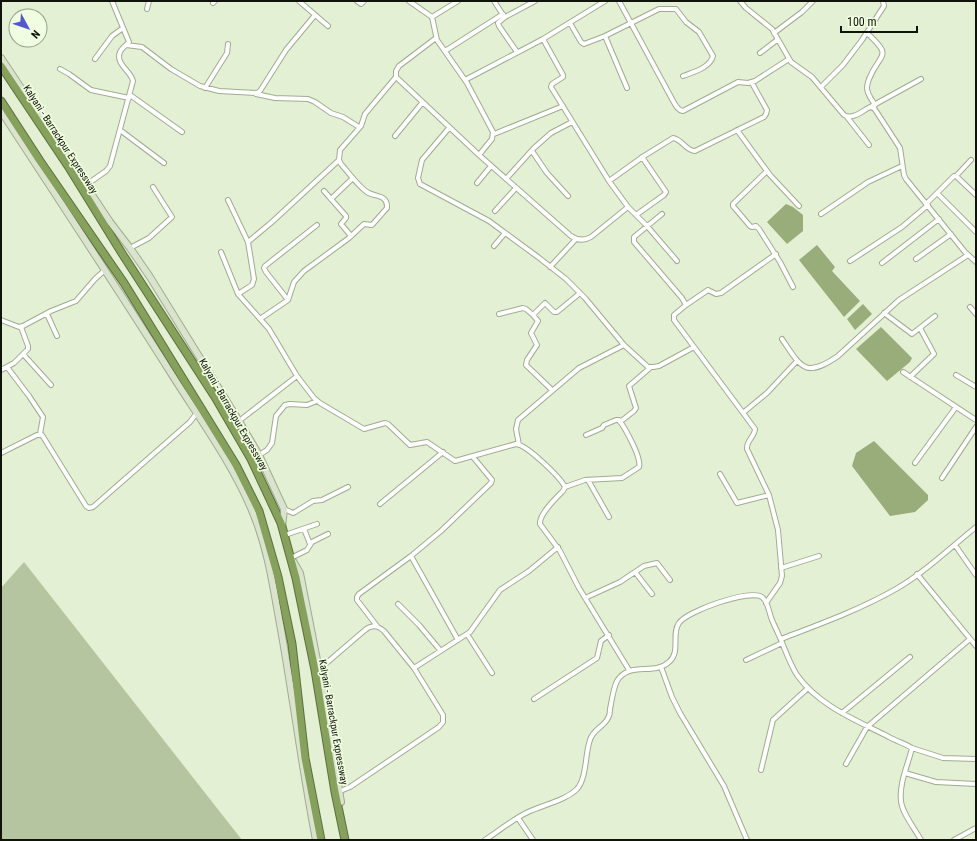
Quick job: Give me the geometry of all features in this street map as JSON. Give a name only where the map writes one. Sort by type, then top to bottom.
[{"type":"highway","name":"Kalyani - Barrackpur Expressway","points":[[1,66],[68,166],[123,255],[215,397],[251,460],[282,527],[291,558],[317,670],[345,840]]},
{"type":"highway","points":[[1,101],[40,161],[124,283],[236,465],[259,511],[277,571],[292,644],[305,758],[312,805],[321,840]]},
{"type":"street","points":[[86,185],[106,171],[110,166],[133,79],[120,60],[120,52],[129,42],[112,1]]},
{"type":"street","points":[[147,9],[149,1]]},
{"type":"street","points":[[299,1],[328,26]]},
{"type":"street","points":[[357,1],[361,4],[364,1]]},
{"type":"street","points":[[409,1],[427,15],[432,17]]},
{"type":"street","points":[[432,17],[458,1]]},
{"type":"street","points":[[494,1],[504,16]]},
{"type":"street","points":[[445,51],[504,16],[534,1]]},
{"type":"street","points":[[465,80],[542,39],[606,1]]},
{"type":"street","points":[[619,1],[678,109],[681,111],[738,82],[752,83],[789,59]]},
{"type":"street","points":[[774,33],[802,12],[813,1]]},
{"type":"street","points":[[821,87],[843,65],[884,6],[883,1]]},
{"type":"street","points":[[742,2],[772,29],[789,59],[812,77],[869,145]]},
{"type":"street","points":[[570,23],[583,44],[605,36],[659,9],[674,9],[678,11],[686,22],[697,30],[713,56],[712,60],[708,64],[683,76]]},
{"type":"street","points":[[255,93],[260,91],[286,50],[315,16]]},
{"type":"street","points":[[504,16],[500,21],[499,26],[517,52]]},
{"type":"street","points":[[432,17],[436,38],[482,108],[494,134]]},
{"type":"street","points":[[95,59],[112,36],[123,28]]},
{"type":"street","points":[[866,33],[880,45],[882,50],[882,58],[870,76],[867,86],[868,93],[873,106],[897,142],[902,155],[904,175],[970,257],[976,262]]},
{"type":"street","points":[[605,36],[628,88]]},
{"type":"street","points":[[248,242],[272,222],[338,160],[341,148],[360,127],[365,114],[396,77],[396,71],[399,66],[436,38]]},
{"type":"street","points":[[542,39],[563,75],[563,77],[551,86],[572,122],[609,181],[628,207],[647,226],[677,261]]},
{"type":"street","points":[[760,53],[777,40]]},
{"type":"street","points":[[204,88],[228,52],[228,44]]},
{"type":"street","points":[[126,46],[142,47],[171,69],[204,88],[219,91],[255,93],[275,98],[308,99],[331,113],[343,117],[360,127]]},
{"type":"street","points":[[1,58],[110,222],[150,277],[239,421],[259,455],[284,509],[282,527]]},
{"type":"street","points":[[60,69],[90,90],[129,96],[182,132]]},
{"type":"street","points":[[396,77],[478,155],[576,239],[583,240],[590,237],[628,207]]},
{"type":"street","points":[[847,117],[852,117],[921,79]]},
{"type":"street","points":[[609,181],[642,157],[673,138],[677,139],[690,150],[695,151],[764,117],[767,110],[752,83]]},
{"type":"street","points":[[395,136],[422,103]]},
{"type":"street","points":[[478,155],[490,142],[494,134],[563,106]]},
{"type":"street","points":[[1,111],[105,270],[196,414],[241,486],[253,513],[268,559],[291,685],[299,745],[312,805],[316,840]]},
{"type":"street","points":[[506,179],[554,130],[572,122]]},
{"type":"street","points":[[449,128],[422,160],[418,182],[482,218],[505,233],[566,279],[592,306],[624,345],[651,368]]},
{"type":"street","points":[[120,130],[164,163]]},
{"type":"street","points":[[738,130],[767,172],[799,206]]},
{"type":"street","points":[[532,151],[547,173],[568,196]]},
{"type":"street","points":[[636,215],[666,192],[642,157]]},
{"type":"street","points":[[260,319],[288,300],[295,280],[307,269],[351,236],[365,223],[370,225],[373,224],[388,206],[380,196],[367,192],[340,164],[338,160]]},
{"type":"street","points":[[850,261],[902,227],[954,176],[956,176],[970,160]]},
{"type":"street","points":[[477,183],[491,166]]},
{"type":"street","points":[[821,214],[868,182],[902,166]]},
{"type":"street","points":[[767,172],[733,204],[733,206],[751,227],[758,227],[776,254],[793,287]]},
{"type":"street","points":[[956,176],[976,195]]},
{"type":"street","points":[[331,199],[354,178]]},
{"type":"street","points":[[130,248],[149,238],[172,217],[153,187]]},
{"type":"street","points":[[495,211],[516,188]]},
{"type":"street","points":[[324,191],[346,216],[341,224],[351,236]]},
{"type":"street","points":[[937,193],[976,232]]},
{"type":"street","points":[[228,200],[248,242],[254,279],[252,285],[238,294]]},
{"type":"street","points":[[662,214],[634,237],[634,242],[682,298],[686,305]]},
{"type":"street","points":[[882,263],[939,219]]},
{"type":"street","points":[[288,300],[264,268],[317,225]]},
{"type":"street","points":[[494,246],[505,233]]},
{"type":"street","points":[[916,259],[951,234]]},
{"type":"street","points":[[550,267],[576,239]]},
{"type":"street","points":[[221,252],[238,294],[272,334],[297,376],[317,401],[364,429],[386,423],[410,445],[427,442],[455,461],[519,445]]},
{"type":"street","points":[[766,603],[780,583],[782,576],[778,530],[769,495],[747,449],[747,444],[756,430],[674,320],[674,317],[686,305],[708,290],[716,294],[721,293],[776,254]]},
{"type":"street","points":[[782,339],[797,361],[804,367],[811,369],[829,362],[838,356],[903,297],[970,257],[976,255]]},
{"type":"street","points":[[1,320],[21,327],[76,302],[95,278],[105,270]]},
{"type":"street","points":[[533,315],[544,302],[553,311],[558,312],[580,293]]},
{"type":"street","points":[[970,307],[976,314]]},
{"type":"street","points":[[499,314],[523,308],[533,315],[538,321],[531,333],[537,345],[527,360],[526,365],[552,390]]},
{"type":"street","points":[[884,313],[912,334],[935,316]]},
{"type":"street","points":[[47,314],[57,336]]},
{"type":"street","points":[[1,370],[14,363],[27,351],[28,346],[21,327]]},
{"type":"street","points":[[910,377],[934,354],[920,328]]},
{"type":"street","points":[[565,487],[538,458],[519,445],[516,429],[518,420],[552,390],[584,365],[624,345]]},
{"type":"street","points":[[620,422],[636,408],[629,386],[651,368],[664,364],[694,347]]},
{"type":"street","points":[[23,354],[51,385]]},
{"type":"street","points":[[744,412],[767,393],[797,361]]},
{"type":"street","points":[[7,367],[43,417],[40,434]]},
{"type":"street","points":[[902,372],[976,420]]},
{"type":"street","points":[[956,375],[976,387]]},
{"type":"street","points":[[239,421],[297,376]]},
{"type":"street","points":[[259,455],[267,450],[272,443],[276,416],[285,405],[307,405],[317,401]]},
{"type":"street","points":[[915,462],[956,407]]},
{"type":"street","points":[[40,434],[44,436],[86,506],[89,508],[93,507],[190,422],[196,414]]},
{"type":"street","points":[[586,435],[602,428],[610,422],[618,420],[637,454],[640,462],[639,467],[622,478],[588,480],[565,487],[542,515],[540,521],[542,527],[558,547],[586,598],[629,670]]},
{"type":"street","points":[[942,478],[976,427]]},
{"type":"street","points":[[1,453],[40,434]]},
{"type":"street","points":[[380,504],[443,452]]},
{"type":"street","points":[[348,840],[337,792],[353,785],[442,724],[443,716],[414,668],[384,631],[377,626],[357,600],[358,595],[411,556],[441,531],[491,483],[492,480],[473,457]]},
{"type":"street","points":[[720,474],[737,503],[769,495]]},
{"type":"street","points":[[588,480],[609,517]]},
{"type":"street","points":[[284,509],[292,513],[295,512],[313,501],[322,500],[348,487]]},
{"type":"street","points":[[285,535],[317,524]]},
{"type":"street","points":[[746,660],[782,641],[850,612],[896,588],[917,574],[976,527]]},
{"type":"street","points":[[304,529],[310,544]]},
{"type":"street","points":[[291,558],[307,550],[310,544],[328,534]]},
{"type":"street","points":[[955,544],[976,575]]},
{"type":"street","points":[[414,668],[474,629],[500,590],[529,571],[558,547]]},
{"type":"street","points":[[411,556],[458,640]]},
{"type":"street","points":[[781,568],[819,556]]},
{"type":"street","points":[[586,598],[620,582],[646,565],[657,563],[670,580]]},
{"type":"street","points":[[635,572],[652,594]]},
{"type":"street","points":[[917,574],[976,646]]},
{"type":"street","points":[[485,840],[518,818],[566,796],[578,788],[582,780],[591,736],[609,718],[616,684],[620,677],[629,670],[661,667],[669,662],[673,657],[677,625],[685,616],[715,603],[741,597],[758,595],[763,598],[793,669],[807,689],[822,700],[867,727],[912,748],[943,758],[976,759]]},
{"type":"street","points":[[398,604],[419,625],[440,650]]},
{"type":"street","points":[[317,670],[365,630],[372,626],[377,626]]},
{"type":"street","points":[[467,634],[492,673]]},
{"type":"street","points":[[534,699],[596,660],[599,655],[601,641],[608,635]]},
{"type":"street","points":[[846,764],[867,727],[970,639]]},
{"type":"street","points":[[842,713],[910,657]]},
{"type":"street","points":[[661,667],[672,697],[724,786],[747,840]]},
{"type":"street","points":[[761,770],[773,720],[807,689]]},
{"type":"street","points":[[912,748],[904,773],[901,801],[909,820],[921,840]]},
{"type":"street","points":[[904,773],[936,782],[976,784]]},
{"type":"street","points":[[518,818],[533,840]]},
{"type":"street","points":[[954,840],[976,828]]},
{"type":"shaded area","points":[[786,204],[793,207],[803,215],[803,231],[787,244],[767,222]]},
{"type":"shaded area","points":[[817,245],[835,267],[832,271],[860,301],[844,317],[799,260]]},
{"type":"shaded area","points":[[863,304],[872,314],[855,330],[847,319]]},
{"type":"shaded area","points":[[881,327],[912,358],[910,362],[887,381],[856,349]]},
{"type":"shaded area","points":[[874,441],[928,495],[928,500],[915,512],[890,516],[852,466],[856,453]]},
{"type":"shaded area","points":[[24,562],[242,840],[1,840],[1,588]]}]
